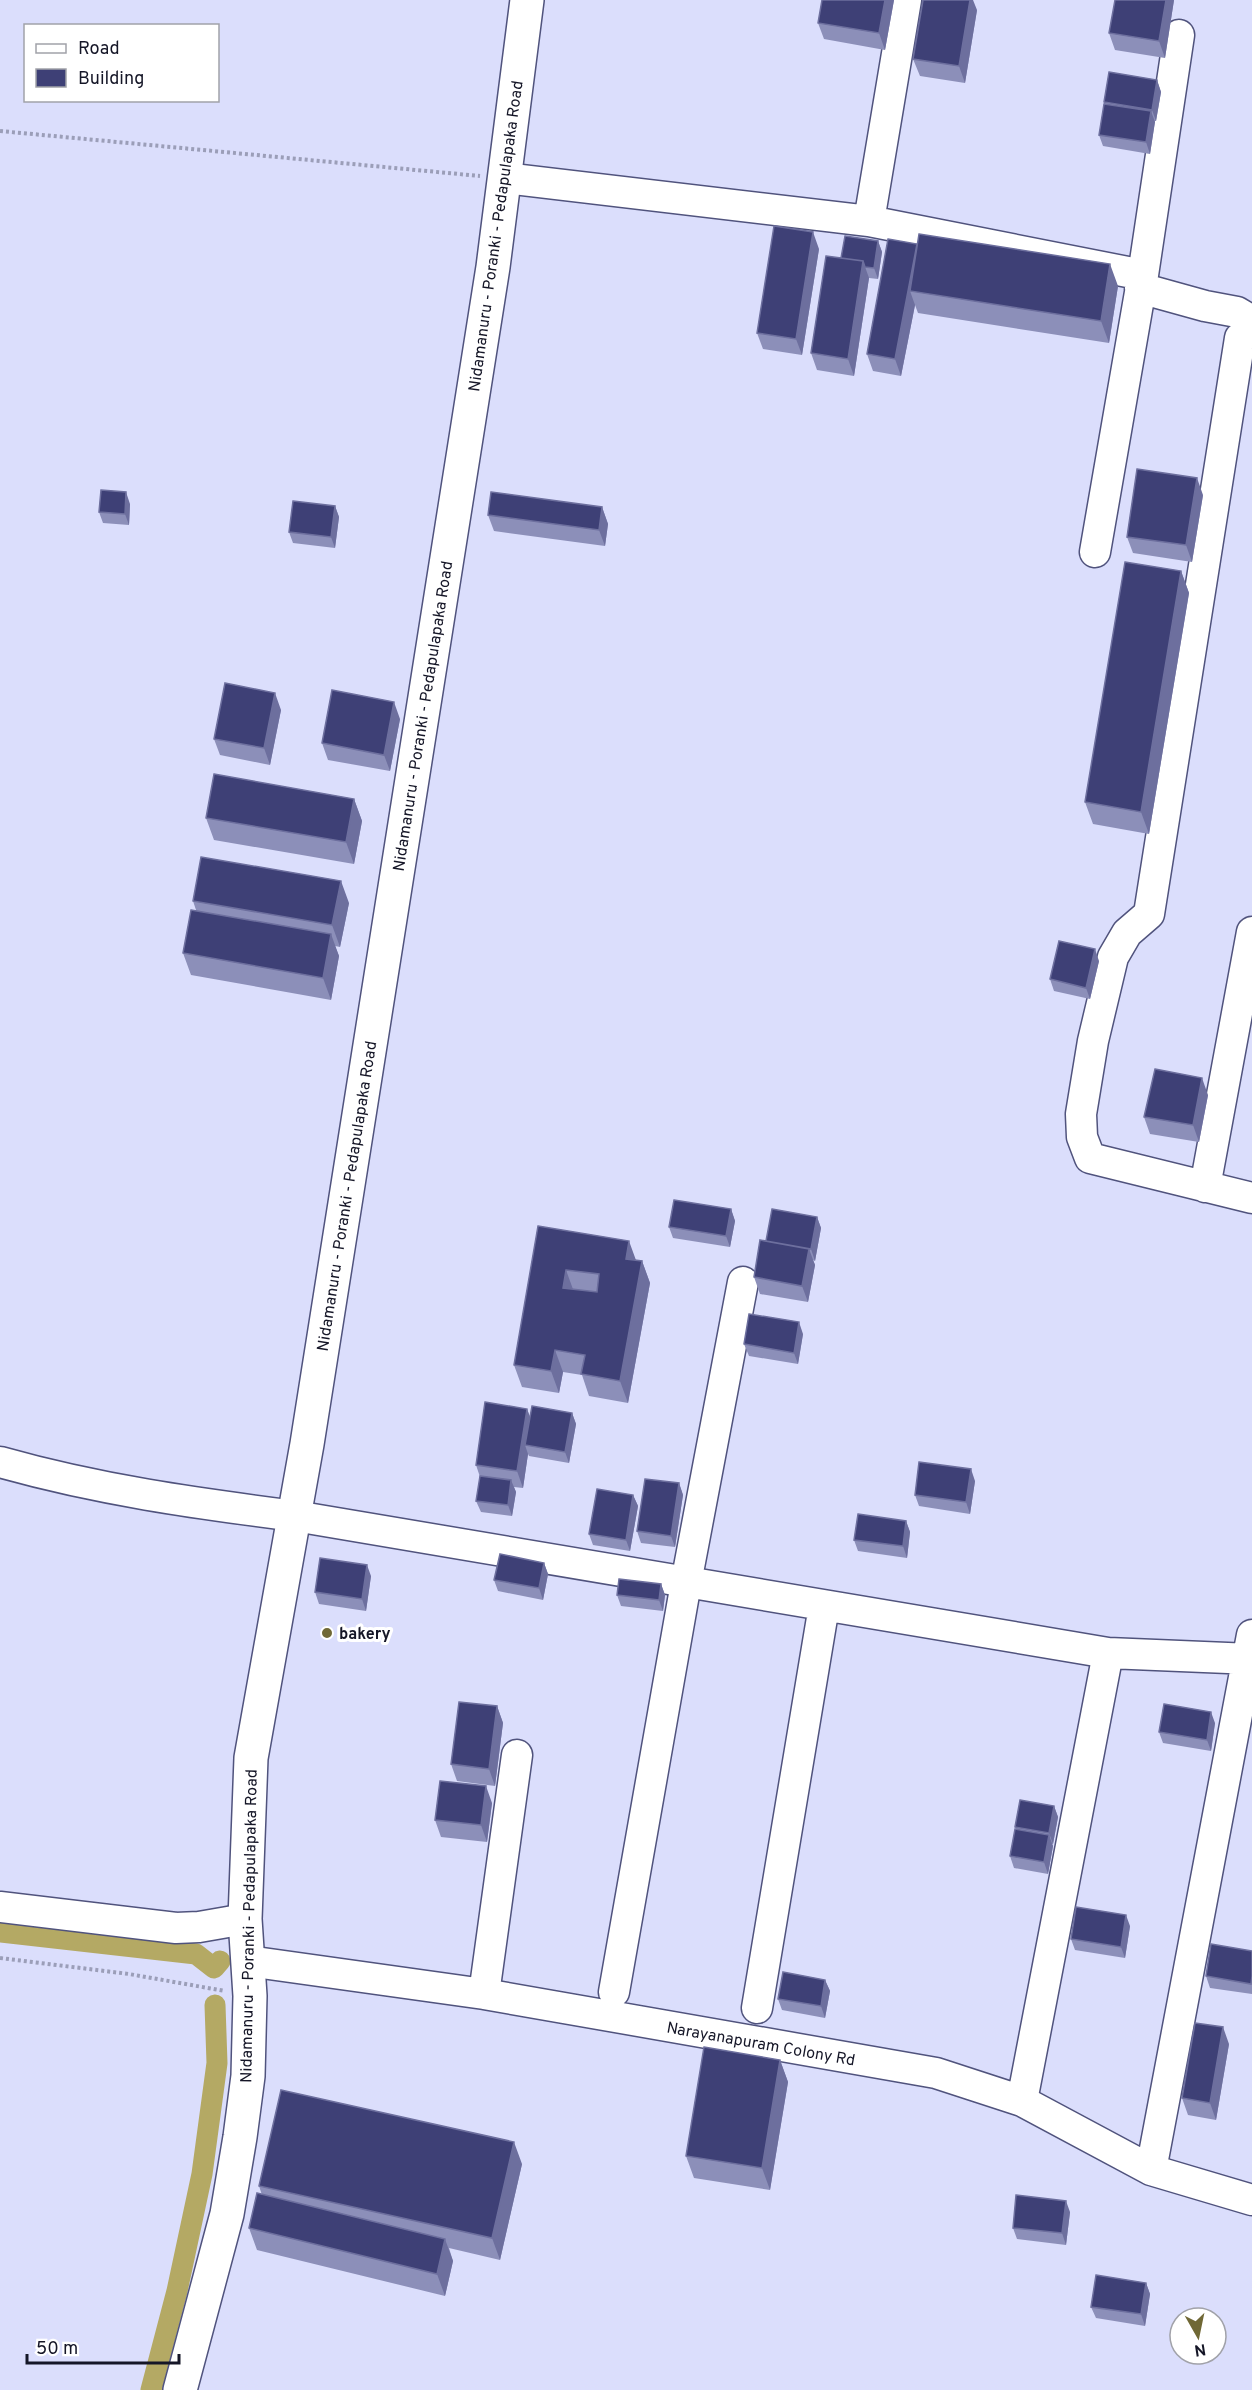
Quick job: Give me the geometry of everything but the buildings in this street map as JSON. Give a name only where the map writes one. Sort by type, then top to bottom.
[{"type":"main road","name":"Nidamanuru - Poranki - Pedapulapaka Road","points":[[180,2390],[229,2203],[248,2076],[250,1996],[245,1919],[251,1758],[295,1516],[490,291],[527,0]]},
{"type":"street","points":[[869,221],[906,0]]},
{"type":"street","points":[[1095,552],[1142,281],[1179,35]]},
{"type":"street","points":[[505,178],[869,221],[1142,281],[1205,306],[1237,312],[1252,321]]},
{"type":"street","points":[[1252,331],[1240,338],[1149,914],[1127,933],[1113,957],[1093,1041],[1081,1114],[1082,1137],[1090,1158],[1252,1198]]},
{"type":"street","points":[[1205,1187],[1252,932]]},
{"type":"street","points":[[614,1992],[686,1583],[743,1282]]},
{"type":"street","points":[[0,1462],[101,1488],[183,1502],[295,1516],[1108,1653],[1251,1651],[1151,2170]]},
{"type":"street","points":[[757,2008],[824,1606]]},
{"type":"street","points":[[1022,2101],[1108,1653]]},
{"type":"street","points":[[483,1995],[517,1755]]},
{"type":"street","points":[[0,1907],[176,1928],[199,1927],[245,1919]]},
{"type":"street","name":"Narayanapuram Colony Rd","points":[[248,1961],[483,1995],[936,2073],[1022,2101],[1151,2170],[1252,2200]]},
{"type":"path","points":[[0,131],[505,178]]},
{"type":"path","points":[[0,1958],[129,1974],[250,1996]]},
{"type":"waterway","points":[[0,1932],[196,1954],[214,1968],[220,1961]]},
{"type":"waterway","points":[[151,2390],[177,2291],[202,2174],[217,2063],[215,2005]]},
{"type":"place","name":"bakery","points":[[327,1633]]}]
